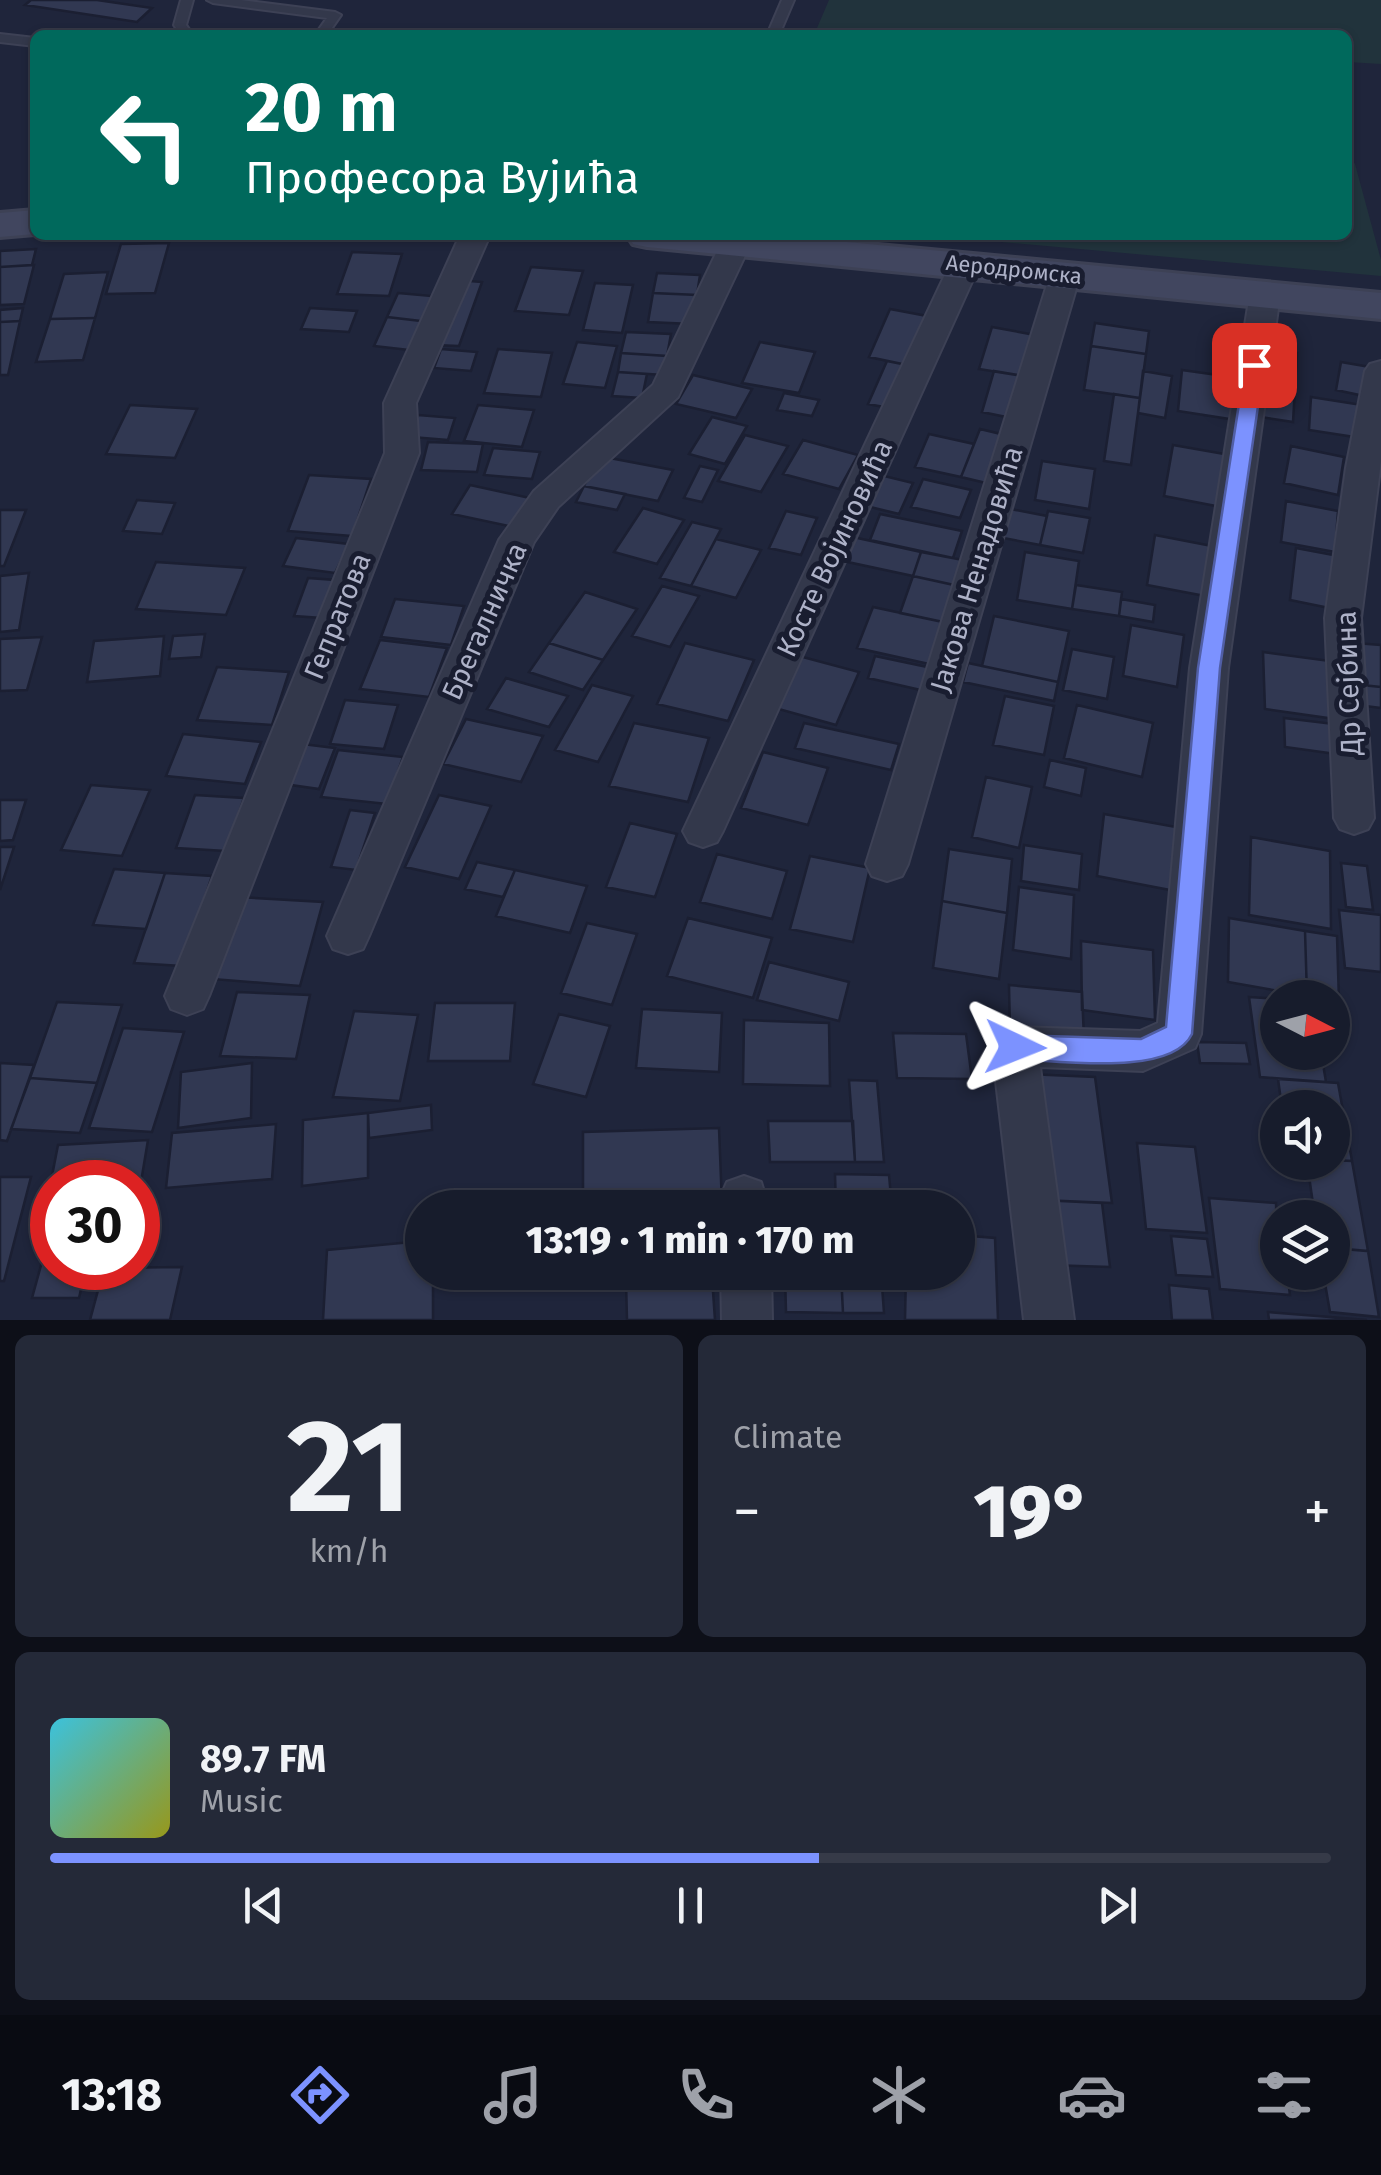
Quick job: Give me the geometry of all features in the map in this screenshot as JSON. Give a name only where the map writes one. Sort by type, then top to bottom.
[{"type":"street","points":[[0,225],[30,222]]},
{"type":"street","name":"Гепратова","points":[[187,996],[402,453],[400,403],[472,240]]},
{"type":"street","name":"Брегалничка","points":[[348,936],[517,540],[546,499],[667,390],[711,240]]},
{"type":"street","name":"Аеродромска","points":[[721,240],[1381,306]]},
{"type":"street","name":"Косте Војиновића","points":[[703,831],[965,264]]},
{"type":"street","name":"Јакова Ненадовића","points":[[887,864],[1065,274]]},
{"type":"street","points":[[1049,1320],[1015,1047],[1143,1051],[1179,1034],[1209,668],[1265,294]]},
{"type":"street","name":"Др Сејбина","points":[[1354,818],[1343,618],[1363,468],[1381,371]]},
{"type":"street","points":[[746,1290],[747,1320]]},
{"type":"lane","points":[[184,30],[180,25],[187,0]]},
{"type":"lane","points":[[213,0],[276,3],[335,14]]},
{"type":"lane","points":[[324,30],[347,0]]},
{"type":"lane","points":[[775,30],[788,0]]},
{"type":"lane","points":[[0,38],[30,41]]},
{"type":"shaded area","points":[[829,0],[1381,0],[1381,64],[1352,62],[1352,30],[816,30]]},
{"type":"shaded area","points":[[1352,160],[1381,260],[1381,276],[979,240],[1352,240]]},
{"type":"building","points":[[31,0],[97,0],[152,8],[137,22],[25,5]]},
{"type":"building","points":[[169,243],[155,293],[106,294],[121,244]]},
{"type":"building","points":[[36,249],[32,265],[0,267],[0,251]]},
{"type":"building","points":[[352,252],[402,254],[389,296],[337,294]]},
{"type":"building","points":[[34,265],[24,304],[0,305],[0,267]]},
{"type":"building","points":[[531,267],[583,271],[569,315],[515,311]]},
{"type":"building","points":[[108,272],[95,318],[50,319],[64,274]]},
{"type":"building","points":[[657,273],[700,275],[697,295],[653,293]]},
{"type":"building","points":[[457,280],[482,282],[459,346],[433,345]]},
{"type":"building","points":[[595,283],[633,285],[622,333],[583,330]]},
{"type":"building","points":[[398,293],[432,296],[421,321],[387,317]]},
{"type":"building","points":[[653,293],[697,295],[692,324],[648,322]]},
{"type":"building","points":[[23,308],[20,321],[0,322],[0,310]]},
{"type":"building","points":[[310,308],[357,311],[349,332],[301,329]]},
{"type":"building","points":[[890,309],[927,316],[907,365],[869,357]]},
{"type":"building","points":[[387,317],[421,321],[409,350],[374,346]]},
{"type":"building","points":[[95,318],[83,360],[36,362],[50,319]]},
{"type":"building","points":[[20,321],[8,375],[0,375],[0,322]]},
{"type":"building","points":[[1095,323],[1149,331],[1146,354],[1091,346]]},
{"type":"building","points":[[992,327],[1035,335],[1023,376],[979,369]]},
{"type":"building","points":[[626,332],[671,334],[667,356],[621,353]]},
{"type":"building","points":[[577,342],[617,346],[605,388],[563,384]]},
{"type":"building","points":[[760,342],[815,352],[799,393],[742,383]]},
{"type":"building","points":[[1091,346],[1146,354],[1140,398],[1084,390]]},
{"type":"building","points":[[1260,347],[1297,353],[1293,422],[1254,416]]},
{"type":"building","points":[[441,349],[477,352],[471,371],[434,368]]},
{"type":"building","points":[[498,349],[552,353],[541,397],[484,393]]},
{"type":"building","points":[[621,353],[667,356],[664,375],[618,372]]},
{"type":"building","points":[[887,361],[907,365],[889,408],[868,404]]},
{"type":"building","points":[[1341,362],[1370,367],[1364,396],[1336,390]]},
{"type":"building","points":[[1182,370],[1239,378],[1236,420],[1178,411]]},
{"type":"building","points":[[994,371],[1023,376],[1011,418],[982,412]]},
{"type":"building","points":[[1143,371],[1172,376],[1165,418],[1138,413]]},
{"type":"building","points":[[618,372],[647,374],[642,398],[612,396]]},
{"type":"building","points":[[693,375],[752,389],[736,418],[676,404]]},
{"type":"building","points":[[784,393],[819,400],[812,416],[777,410]]},
{"type":"building","points":[[1114,394],[1140,398],[1131,465],[1104,461]]},
{"type":"building","points":[[1311,397],[1362,405],[1361,438],[1309,430]]},
{"type":"building","points":[[130,405],[197,409],[175,458],[106,454]]},
{"type":"building","points":[[478,405],[534,410],[522,447],[464,441]]},
{"type":"building","points":[[418,415],[455,418],[448,440],[411,437]]},
{"type":"building","points":[[712,417],[747,426],[725,464],[689,454]]},
{"type":"building","points":[[980,429],[1005,435],[986,483],[961,477]]},
{"type":"building","points":[[929,434],[974,444],[961,477],[915,467]]},
{"type":"building","points":[[745,435],[788,446],[761,492],[718,481]]},
{"type":"building","points":[[803,440],[858,455],[839,489],[783,474]]},
{"type":"building","points":[[428,442],[483,444],[477,472],[421,470]]},
{"type":"building","points":[[1173,445],[1230,455],[1221,507],[1164,496]]},
{"type":"building","points":[[1291,446],[1344,457],[1338,495],[1284,483]]},
{"type":"building","points":[[493,448],[540,452],[532,479],[484,475]]},
{"type":"building","points":[[599,456],[673,470],[658,501],[584,486]]},
{"type":"building","points":[[1042,461],[1095,469],[1089,509],[1035,500]]},
{"type":"building","points":[[700,466],[718,470],[702,502],[684,498]]},
{"type":"building","points":[[876,474],[913,483],[899,514],[862,505]]},
{"type":"building","points":[[309,475],[371,479],[352,536],[288,531]]},
{"type":"building","points":[[923,479],[971,490],[960,518],[911,507]]},
{"type":"building","points":[[470,485],[530,498],[514,527],[452,514]]},
{"type":"building","points":[[584,486],[625,494],[617,510],[576,502]]},
{"type":"building","points":[[137,500],[175,503],[162,534],[123,531]]},
{"type":"building","points":[[1286,501],[1338,511],[1335,552],[1281,542]]},
{"type":"building","points":[[1000,507],[1047,516],[1040,545],[993,536]]},
{"type":"building","points":[[643,508],[684,520],[657,564],[614,552]]},
{"type":"building","points":[[0,510],[26,510],[4,566],[0,566]]},
{"type":"building","points":[[786,511],[817,518],[801,555],[769,548]]},
{"type":"building","points":[[1048,511],[1090,518],[1083,553],[1040,545]]},
{"type":"building","points":[[880,514],[962,531],[953,558],[870,540]]},
{"type":"building","points":[[692,522],[721,529],[691,586],[660,578]]},
{"type":"building","points":[[1155,535],[1212,546],[1205,596],[1147,585]]},
{"type":"building","points":[[853,537],[921,552],[913,576],[843,561]]},
{"type":"building","points":[[296,538],[349,544],[335,573],[283,566]]},
{"type":"building","points":[[716,539],[761,550],[736,598],[691,586]]},
{"type":"building","points":[[1296,548],[1344,557],[1339,610],[1290,600]]},
{"type":"building","points":[[921,552],[963,560],[954,585],[913,576]]},
{"type":"building","points":[[1025,552],[1079,561],[1072,609],[1017,600]]},
{"type":"building","points":[[156,562],[245,568],[226,615],[136,609]]},
{"type":"building","points":[[29,573],[19,630],[0,632],[0,576]]},
{"type":"building","points":[[913,576],[954,585],[943,622],[900,613]]},
{"type":"building","points":[[308,578],[335,580],[322,618],[294,616]]},
{"type":"building","points":[[1076,585],[1122,592],[1119,616],[1072,609]]},
{"type":"building","points":[[662,586],[699,596],[670,647],[632,636]]},
{"type":"building","points":[[585,592],[637,609],[603,660],[549,643]]},
{"type":"building","points":[[395,599],[464,606],[451,645],[381,637]]},
{"type":"building","points":[[1121,599],[1155,605],[1153,622],[1119,616]]},
{"type":"building","points":[[873,607],[943,622],[929,664],[857,648]]},
{"type":"building","points":[[994,616],[1069,631],[1058,682],[982,666]]},
{"type":"building","points":[[1131,625],[1184,635],[1177,687],[1123,676]]},
{"type":"building","points":[[205,634],[201,657],[169,659],[173,636]]},
{"type":"building","points":[[164,636],[160,676],[87,682],[94,641]]},
{"type":"building","points":[[42,637],[27,690],[0,691],[0,639]]},
{"type":"building","points":[[380,640],[447,648],[429,697],[360,689]]},
{"type":"building","points":[[549,643],[603,660],[583,690],[529,672]]},
{"type":"building","points":[[685,643],[754,660],[728,721],[657,704]]},
{"type":"building","points":[[1355,643],[1381,645],[1381,687],[1362,685]]},
{"type":"building","points":[[1072,649],[1114,657],[1107,699],[1063,690]]},
{"type":"building","points":[[1263,652],[1330,661],[1335,719],[1265,709]]},
{"type":"building","points":[[799,656],[859,672],[836,725],[775,708]]},
{"type":"building","points":[[875,656],[932,668],[925,691],[868,678]]},
{"type":"building","points":[[968,663],[1058,682],[1054,701],[963,682]]},
{"type":"building","points":[[217,667],[289,672],[272,725],[197,720]]},
{"type":"building","points":[[506,678],[568,696],[549,727],[487,709]]},
{"type":"building","points":[[592,685],[633,696],[598,762],[555,750]]},
{"type":"building","points":[[1362,685],[1381,687],[1381,708],[1365,706]]},
{"type":"building","points":[[1005,696],[1054,706],[1044,755],[993,745]]},
{"type":"building","points":[[345,700],[398,705],[384,749],[330,744]]},
{"type":"building","points":[[1077,705],[1153,723],[1142,777],[1064,758]]},
{"type":"building","points":[[1284,718],[1334,724],[1336,754],[1285,747]]},
{"type":"building","points":[[466,719],[543,736],[521,782],[443,764]]},
{"type":"building","points":[[634,723],[709,738],[688,802],[609,786]]},
{"type":"building","points":[[804,723],[899,744],[891,770],[795,748]]},
{"type":"building","points":[[183,734],[261,742],[245,784],[166,776]]},
{"type":"building","points":[[294,743],[335,748],[319,789],[277,783]]},
{"type":"building","points":[[338,750],[403,757],[387,804],[321,797]]},
{"type":"building","points":[[763,752],[828,768],[808,825],[741,808]]},
{"type":"building","points":[[1050,760],[1086,768],[1081,796],[1044,787]]},
{"type":"building","points":[[986,777],[1032,787],[1019,848],[972,837]]},
{"type":"building","points":[[91,785],[150,790],[122,856],[61,850]]},
{"type":"building","points":[[195,795],[244,798],[226,851],[176,848]]},
{"type":"building","points":[[439,795],[491,806],[459,879],[405,867]]},
{"type":"building","points":[[0,800],[26,800],[13,840],[0,841]]},
{"type":"building","points":[[350,810],[375,813],[356,870],[331,867]]},
{"type":"building","points":[[1104,814],[1176,827],[1170,890],[1097,876]]},
{"type":"building","points":[[630,823],[677,834],[655,897],[606,887]]},
{"type":"building","points":[[1251,837],[1330,851],[1331,929],[1249,915]]},
{"type":"building","points":[[1024,845],[1082,854],[1079,890],[1021,881]]},
{"type":"building","points":[[0,847],[14,847],[0,890]]},
{"type":"building","points":[[949,849],[1012,859],[1007,913],[942,901]]},
{"type":"building","points":[[717,854],[787,871],[772,919],[700,902]]},
{"type":"building","points":[[810,856],[870,868],[853,942],[790,929]]},
{"type":"building","points":[[477,862],[515,870],[503,897],[465,889]]},
{"type":"building","points":[[1341,863],[1367,866],[1373,910],[1346,907]]},
{"type":"building","points":[[114,869],[165,873],[146,929],[93,925]]},
{"type":"building","points":[[515,870],[587,886],[570,933],[496,916]]},
{"type":"building","points":[[165,873],[212,876],[182,966],[134,963]]},
{"type":"building","points":[[1019,887],[1074,895],[1071,959],[1013,950]]},
{"type":"building","points":[[238,897],[323,902],[300,986],[212,979]]},
{"type":"building","points":[[942,901],[1007,913],[999,979],[933,968]]},
{"type":"building","points":[[1339,910],[1381,915],[1381,972],[1345,968]]},
{"type":"building","points":[[688,918],[772,938],[753,998],[667,976]]},
{"type":"building","points":[[1229,918],[1305,931],[1307,980],[1260,980],[1260,988],[1228,982]]},
{"type":"building","points":[[587,923],[637,934],[612,1005],[561,993]]},
{"type":"building","points":[[1305,931],[1337,936],[1338,980],[1307,980]]},
{"type":"building","points":[[1081,941],[1153,950],[1155,1020],[1082,1010]]},
{"type":"building","points":[[769,962],[849,982],[839,1021],[757,1000]]},
{"type":"building","points":[[1009,985],[1082,992],[1084,1039],[1010,1031]]},
{"type":"building","points":[[237,992],[310,995],[296,1059],[220,1056]]},
{"type":"building","points":[[1249,997],[1260,998],[1260,1070],[1324,1070],[1326,1082],[1260,1077]]},
{"type":"building","points":[[57,1002],[122,1005],[97,1083],[30,1078]]},
{"type":"building","points":[[435,1003],[515,1003],[510,1061],[428,1061]]},
{"type":"building","points":[[642,1009],[722,1013],[719,1072],[636,1068]]},
{"type":"building","points":[[354,1011],[418,1015],[400,1101],[333,1097]]},
{"type":"building","points":[[559,1014],[610,1026],[586,1097],[533,1084]]},
{"type":"building","points":[[744,1020],[829,1023],[830,1086],[743,1084]]},
{"type":"building","points":[[123,1028],[184,1032],[152,1132],[89,1128]]},
{"type":"building","points":[[893,1033],[966,1034],[972,1079],[897,1078]]},
{"type":"building","points":[[1197,1042],[1246,1043],[1250,1064],[1200,1063]]},
{"type":"building","points":[[0,1063],[34,1065],[7,1141],[0,1140]]},
{"type":"building","points":[[252,1063],[251,1118],[178,1128],[181,1072]]},
{"type":"building","points":[[1027,1074],[1095,1077],[1112,1203],[1040,1200]]},
{"type":"building","points":[[30,1078],[97,1083],[80,1133],[11,1129]]},
{"type":"building","points":[[1278,1079],[1338,1083],[1339,1090],[1280,1090]]},
{"type":"building","points":[[849,1080],[877,1081],[884,1162],[855,1162]]},
{"type":"building","points":[[431,1105],[432,1130],[369,1138],[368,1113]]},
{"type":"building","points":[[368,1113],[368,1178],[302,1186],[303,1120]]},
{"type":"building","points":[[768,1121],[853,1121],[855,1162],[770,1162]]},
{"type":"building","points":[[276,1124],[272,1179],[166,1188],[172,1133]]},
{"type":"building","points":[[719,1128],[721,1190],[583,1190],[583,1132]]},
{"type":"building","points":[[148,1140],[145,1160],[55,1160],[58,1145]]},
{"type":"building","points":[[1137,1143],[1195,1147],[1207,1233],[1146,1229]]},
{"type":"building","points":[[1352,1161],[1368,1251],[1350,1250],[1350,1200],[1312,1200],[1310,1180],[1350,1180]]},
{"type":"building","points":[[835,1174],[889,1175],[890,1190],[835,1190]]},
{"type":"building","points":[[0,1177],[30,1177],[4,1281],[0,1281]]},
{"type":"building","points":[[1209,1198],[1260,1202],[1260,1290],[1289,1290],[1290,1295],[1220,1289]]},
{"type":"building","points":[[1040,1200],[1102,1203],[1110,1267],[1047,1265]]},
{"type":"building","points":[[975,1236],[995,1238],[998,1320],[905,1320],[906,1290],[975,1290]]},
{"type":"building","points":[[1171,1236],[1207,1239],[1213,1277],[1176,1275]]},
{"type":"building","points":[[405,1243],[405,1290],[433,1290],[433,1320],[323,1320],[327,1250]]},
{"type":"building","points":[[1350,1250],[1368,1251],[1379,1317],[1330,1312],[1326,1290],[1350,1290]]},
{"type":"building","points":[[160,1267],[182,1267],[170,1320],[90,1320],[98,1290],[160,1290]]},
{"type":"building","points":[[1169,1285],[1209,1289],[1213,1320],[1172,1320]]},
{"type":"building","points":[[34,1290],[81,1290],[79,1298],[32,1298]]},
{"type":"building","points":[[626,1290],[713,1290],[715,1320],[627,1320]]},
{"type":"building","points":[[785,1290],[842,1290],[843,1313],[786,1312]]},
{"type":"building","points":[[842,1290],[882,1290],[884,1313],[843,1313]]},
{"type":"building","points":[[1268,1312],[1367,1320],[1269,1320]]},
{"type":"route","points":[[1015,1047],[1143,1051],[1179,1034],[1209,668],[1254,365]]}]
